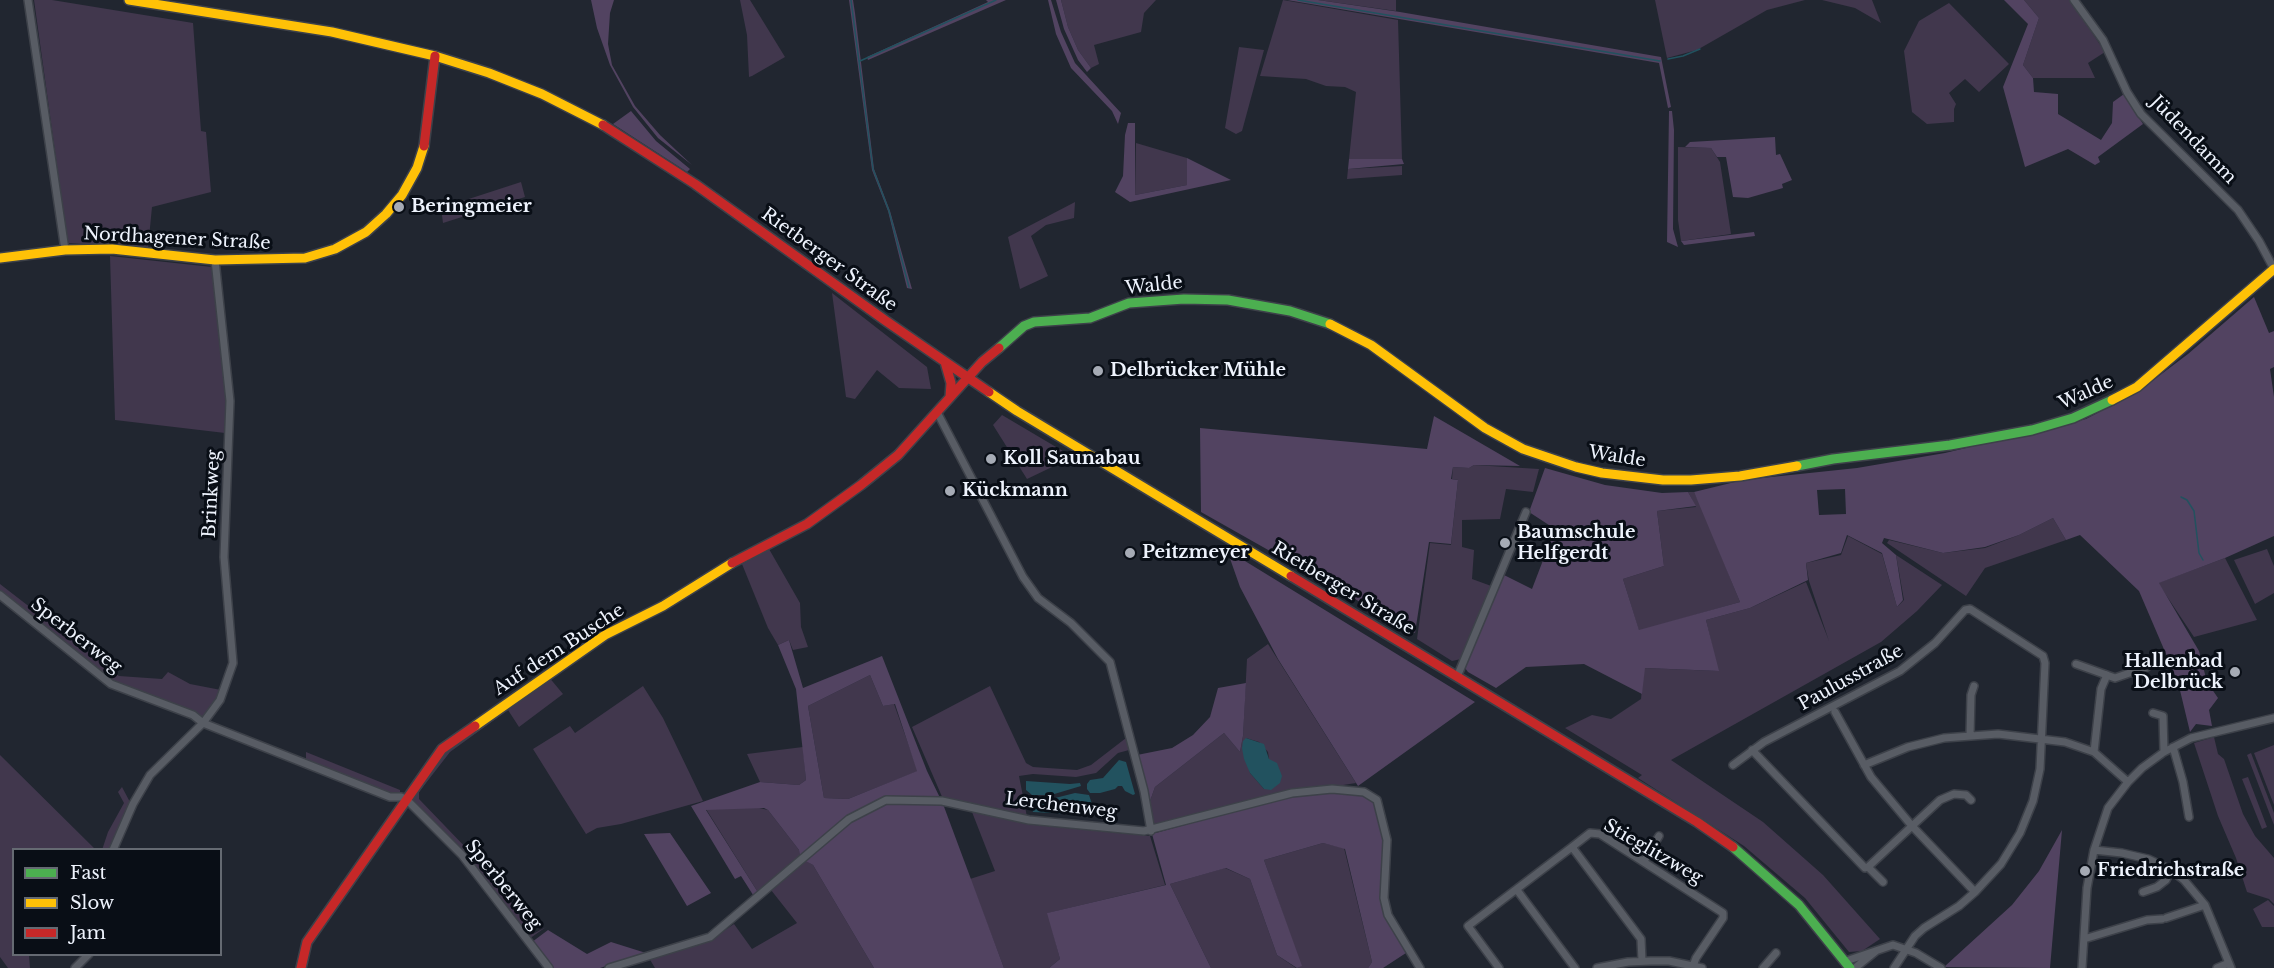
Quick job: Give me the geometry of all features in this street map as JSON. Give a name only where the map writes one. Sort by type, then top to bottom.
[{"type":"street","points":[[28,0],[65,250]]},
{"type":"street","name":"Rietberger Straße","points":[[129,0],[332,32],[435,56],[489,73],[542,94],[629,140],[695,184],[966,377],[1104,464],[1698,822],[1737,850],[1799,905],[1848,964],[1878,949],[1893,945],[1906,948]]},
{"type":"street","name":"Jüdendamm","points":[[2074,0],[2103,40],[2127,92],[2141,114],[2238,210],[2274,269]]},
{"type":"street","name":"Nordhagener Straße","points":[[0,258],[65,250],[112,249],[215,260],[286,261],[314,256],[335,249],[352,241],[379,221],[402,195],[417,168],[424,147],[435,56]]},
{"type":"street","name":"Brinkweg","points":[[112,848],[133,804],[150,775],[203,723],[220,700],[233,663],[224,557],[230,401],[215,260]]},
{"type":"street","name":"Walde","points":[[966,377],[1024,326],[1034,322],[1090,318],[1124,304],[1142,301],[1202,299],[1248,303],[1310,316],[1354,335],[1388,356],[1498,436],[1523,448],[1576,467],[1602,473],[1663,480],[1740,476],[1833,459],[1950,445],[2032,430],[2073,418],[2137,387],[2246,296],[2274,269]]},
{"type":"street","points":[[945,362],[950,376],[950,397]]},
{"type":"street","name":"Auf dem Busche","points":[[301,968],[307,942],[442,749],[605,636],[663,606],[738,559],[807,524],[898,455],[966,377]]},
{"type":"street","points":[[937,412],[1023,578],[1038,598],[1071,623],[1110,662],[1144,791],[1151,831]]},
{"type":"street","points":[[1457,677],[1526,512]]},
{"type":"street","name":"Sperberweg","points":[[0,595],[111,684],[193,715],[203,723]]},
{"type":"street","name":"Paulusstraße","points":[[1733,765],[1764,742],[1838,709],[1837,704],[1900,671],[1935,643],[1965,610],[1970,609],[2043,656],[2045,663],[2043,738]]},
{"type":"street","points":[[2076,664],[2115,678],[2147,667]]},
{"type":"street","points":[[2094,752],[2101,689],[2107,675]]},
{"type":"street","points":[[1970,736],[1971,695],[1974,686]]},
{"type":"street","points":[[1832,710],[1864,765],[1912,826],[1975,892]]},
{"type":"street","points":[[2153,712],[2163,716],[2164,752]]},
{"type":"street","points":[[2082,968],[2087,888],[2094,850],[2108,808],[2142,768],[2173,747],[2191,738],[2274,718]]},
{"type":"street","points":[[203,723],[390,797],[401,797],[405,800]]},
{"type":"street","points":[[1864,765],[1908,747],[1944,738],[1998,734],[2043,738],[2094,752],[2128,782]]},
{"type":"street","points":[[1894,968],[1906,948],[1924,928],[1959,906],[2001,864],[2020,833],[2033,801],[2040,770],[2043,738]]},
{"type":"street","points":[[2173,747],[2183,782],[2189,817]]},
{"type":"street","points":[[1752,750],[1865,868],[1868,867],[1883,882]]},
{"type":"street","name":"Lerchenweg","points":[[609,968],[710,937],[849,819],[886,800],[942,801],[1029,820],[1151,831],[1292,793],[1332,789],[1364,792],[1377,801],[1387,840],[1384,898],[1388,915],[1420,968]]},
{"type":"street","points":[[1868,867],[1940,800],[1954,794],[1966,795],[1971,800]]},
{"type":"street","points":[[390,797],[398,809]]},
{"type":"street","name":"Sperberweg","points":[[405,800],[462,855],[549,968]]},
{"type":"street","name":"Stieglitzweg","points":[[1572,847],[1590,833],[1595,832],[1723,913],[1696,958],[1694,966]]},
{"type":"street","points":[[1644,861],[1659,836]]},
{"type":"street","points":[[1499,968],[1468,926],[1572,847],[1641,939],[1642,961]]},
{"type":"street","points":[[2094,850],[2148,858],[2171,870],[2196,892],[2205,905],[2230,965],[2217,968]]},
{"type":"street","points":[[2143,892],[2157,887],[2166,880],[2171,870]]},
{"type":"street","points":[[1517,890],[1575,968]]},
{"type":"street","points":[[2084,939],[2147,920],[2164,919],[2205,905]]},
{"type":"street","points":[[1906,948],[1941,968]]},
{"type":"street","points":[[1856,968],[1878,949]]},
{"type":"street","points":[[1763,968],[1776,954]]},
{"type":"street","points":[[75,968],[87,956]]},
{"type":"street","points":[[1597,968],[1642,961],[1670,961],[1702,968]]},
{"type":"shaded area","points":[[34,0],[52,0],[193,23],[201,131],[206,132],[211,192],[152,207],[148,248],[69,243]]},
{"type":"shaded area","points":[[591,0],[614,0],[610,13],[608,44],[612,65],[635,106],[660,135],[692,165],[658,138],[633,107],[610,65],[597,28]]},
{"type":"shaded area","points":[[740,0],[750,0],[785,57],[749,77],[747,35]]},
{"type":"shaded area","points":[[849,0],[853,0],[855,13],[874,169],[890,211],[912,289],[907,288],[888,211],[872,170]]},
{"type":"shaded area","points":[[986,0],[1006,0],[868,60],[867,57],[988,2]]},
{"type":"shaded area","points":[[1048,0],[1051,0],[1061,32],[1075,63],[1121,113],[1118,124],[1112,111],[1071,68],[1056,34]]},
{"type":"shaded area","points":[[1056,0],[1061,0],[1068,27],[1078,50],[1091,68],[1087,72],[1078,60],[1064,29]]},
{"type":"shaded area","points":[[1061,0],[1156,0],[1144,13],[1141,32],[1094,45],[1099,64],[1091,68],[1078,50],[1068,27]]},
{"type":"shaded area","points":[[1283,0],[1398,20],[1402,159],[1349,159],[1356,92],[1345,87],[1326,86],[1306,79],[1260,76]]},
{"type":"shaded area","points":[[1287,0],[1318,0],[1400,12],[1661,57],[1671,107],[1668,108],[1659,63]]},
{"type":"shaded area","points":[[1318,0],[1396,0],[1396,11]]},
{"type":"shaded area","points":[[1655,0],[1805,0],[1767,10],[1697,50],[1667,58]]},
{"type":"shaded area","points":[[1822,0],[1872,0],[1881,23],[1855,8]]},
{"type":"shaded area","points":[[2004,0],[2024,0],[2039,18],[2023,65],[2033,78],[2034,92],[2058,94],[2058,114],[2101,140],[2112,123],[2113,102],[2124,94],[2143,124],[2098,157],[2100,162],[2095,165],[2068,149],[2025,167],[2003,87],[2028,24]]},
{"type":"shaded area","points":[[2024,0],[2070,0],[2105,52],[2088,63],[2095,78],[2033,78],[2023,65],[2039,18]]},
{"type":"shaded area","points":[[1949,3],[2009,64],[1979,92],[1965,79],[1949,93],[1956,104],[1954,122],[1927,124],[1912,112],[1904,51],[1919,21]]},
{"type":"shaded area","points":[[1239,47],[1264,50],[1242,131],[1236,134],[1225,128]]},
{"type":"shaded area","points":[[631,111],[656,141],[690,169],[687,172],[613,124]]},
{"type":"shaded area","points":[[1669,111],[1672,111],[1674,130],[1673,229],[1678,247],[1667,242]]},
{"type":"shaded area","points":[[1128,123],[1135,123],[1135,195],[1187,185],[1187,158],[1231,180],[1130,202],[1115,192],[1123,176],[1125,135]]},
{"type":"shaded area","points":[[1775,137],[1776,155],[1780,154],[1792,180],[1782,184],[1783,188],[1748,198],[1733,197],[1726,157],[1717,157],[1711,148],[1685,147],[1690,142]]},
{"type":"shaded area","points":[[1136,143],[1187,158],[1187,185],[1135,195]]},
{"type":"shaded area","points":[[1678,147],[1711,148],[1720,162],[1731,234],[1681,241],[1678,220]]},
{"type":"shaded area","points":[[1349,159],[1402,159],[1404,164],[1348,169]]},
{"type":"shaded area","points":[[1402,166],[1402,175],[1347,179],[1348,169]]},
{"type":"shaded area","points":[[521,182],[525,197],[443,223],[441,208]]},
{"type":"shaded area","points":[[1075,202],[1074,218],[1046,225],[1031,236],[1048,276],[1020,289],[1008,237]]},
{"type":"shaded area","points":[[1754,232],[1755,236],[1684,245],[1681,241]]},
{"type":"shaded area","points":[[110,256],[212,267],[226,400],[225,433],[115,420]]},
{"type":"shaded area","points":[[832,293],[927,367],[931,389],[899,388],[877,370],[855,399],[846,397]]},
{"type":"shaded area","points":[[2254,297],[2269,333],[2274,331],[2274,367],[2270,369],[2274,397],[2274,536],[2225,558],[2159,583],[2199,651],[2207,682],[2218,698],[2209,710],[2212,726],[2196,724],[2190,732],[2178,682],[2139,591],[2080,535],[2066,540],[2053,518],[2019,535],[1985,547],[1943,553],[1884,538],[1882,543],[1896,555],[1903,600],[1897,607],[1882,553],[1847,535],[1841,553],[1806,563],[1808,580],[1750,608],[1706,620],[1719,671],[1645,668],[1642,694],[1584,664],[1526,667],[1496,688],[1465,668],[1504,575],[1532,589],[1555,529],[1529,512],[1545,468],[1605,485],[1662,493],[1688,492],[1696,506],[1657,511],[1664,566],[1623,579],[1639,630],[1740,602],[1694,492],[1743,480],[1857,468],[1945,453],[2086,419],[2139,391],[2188,354]],"holes":[[[1845,489],[1846,514],[1819,515],[1817,490]]]},
{"type":"shaded area","points":[[1002,415],[1073,457],[1027,479],[993,425]]},
{"type":"shaded area","points":[[1434,416],[1520,466],[1453,467],[1451,479],[1458,480],[1451,544],[1429,542],[1415,633],[1201,512],[1200,428],[1427,449]]},
{"type":"shaded area","points":[[1474,465],[1539,469],[1533,492],[1506,489],[1500,519],[1462,520],[1462,547],[1474,550],[1472,579],[1494,587],[1461,659],[1452,661],[1417,639],[1430,543],[1451,545],[1458,480],[1452,479],[1453,467],[1469,468]]},
{"type":"shaded area","points":[[1688,492],[1694,492],[1701,506],[1740,602],[1639,631],[1623,579],[1664,566],[1657,511],[1696,507]]},
{"type":"shaded area","points":[[2053,518],[2066,540],[1985,568],[1966,596],[1887,543],[1889,540],[1943,553],[1985,548],[2019,535]]},
{"type":"shaded area","points":[[1848,536],[1882,554],[1897,607],[1904,600],[1896,555],[1942,585],[1917,611],[1881,642],[1671,760],[1763,822],[1823,875],[1880,939],[1862,951],[1849,952],[1805,898],[1744,846],[1638,778],[1642,775],[1565,728],[1592,715],[1611,719],[1641,699],[1644,668],[1718,671],[1706,620],[1750,608],[1806,582],[1829,641],[1809,581],[1806,563],[1841,555]]},
{"type":"shaded area","points":[[769,549],[800,603],[801,627],[808,647],[793,650],[789,640],[778,645],[768,628],[742,564]]},
{"type":"shaded area","points":[[2267,549],[2274,566],[2274,593],[2255,604],[2234,560]]},
{"type":"shaded area","points":[[1227,550],[1475,702],[1358,786],[1278,659],[1240,587]]},
{"type":"shaded area","points":[[2225,558],[2257,620],[2194,637],[2158,583]]},
{"type":"shaded area","points":[[0,584],[119,676],[162,679],[168,672],[190,684],[221,690],[218,700],[204,719],[112,683],[0,592]]},
{"type":"shaded area","points":[[789,640],[803,688],[882,656],[927,771],[943,804],[1004,968],[874,968],[813,865],[800,858],[799,850],[764,808],[706,810],[759,894],[755,898],[741,876],[735,879],[691,806],[760,782],[799,785],[806,780],[796,689],[778,645]],"holes":[[[870,675],[883,706],[895,704],[917,771],[848,799],[824,798],[808,706]]]},
{"type":"shaded area","points":[[1268,644],[1356,783],[1260,798],[1160,826],[1154,825],[1149,804],[1155,787],[1224,733],[1240,752],[1247,659]],"holes":[[[1246,738],[1259,742],[1268,752],[1269,759],[1264,789],[1250,773]]]},
{"type":"shaded area","points":[[870,675],[883,706],[894,704],[918,771],[848,799],[824,798],[808,706]]},
{"type":"shaded area","points":[[548,676],[563,694],[519,727],[508,710],[450,752],[419,792],[419,799],[470,852],[505,894],[533,934],[546,927],[529,939],[500,900],[409,800],[444,750]]},
{"type":"shaded area","points":[[1246,683],[1240,752],[1224,733],[1155,787],[1149,804],[1137,755],[1172,748],[1193,735],[1210,717],[1218,688]]},
{"type":"shaded area","points":[[643,686],[663,718],[703,801],[621,824],[597,828],[586,834],[533,749],[570,726],[575,733]]},
{"type":"shaded area","points":[[990,686],[1026,763],[1033,767],[1077,770],[1091,765],[1126,738],[1129,750],[1118,753],[1096,773],[1076,777],[1033,774],[1019,776],[1027,817],[943,799],[912,727]]},
{"type":"shaded area","points":[[2214,737],[2218,754],[2224,759],[2243,814],[2255,836],[2274,858],[2274,904],[2269,899],[2247,892],[2236,858],[2218,816],[2194,743]]},
{"type":"shaded area","points":[[2274,745],[2274,805],[2254,753]]},
{"type":"shaded area","points":[[803,747],[806,780],[799,785],[760,782],[747,754]]},
{"type":"shaded area","points":[[306,752],[400,790],[400,795],[391,795],[306,761]]},
{"type":"shaded area","points":[[2251,753],[2274,813],[2274,825],[2247,755]]},
{"type":"shaded area","points":[[0,755],[94,848],[12,848],[12,956],[29,956],[30,968],[8,968],[0,957]]},
{"type":"shaded area","points":[[2248,777],[2267,827],[2262,829],[2242,779]]},
{"type":"shaded area","points":[[122,787],[131,804],[111,848],[103,848],[108,832],[124,803],[118,792]]},
{"type":"shaded area","points":[[1331,791],[1363,794],[1375,801],[1386,840],[1382,898],[1389,924],[1406,953],[1383,968],[1368,968],[1372,962],[1345,849],[1323,843],[1264,860],[1302,966],[1297,968],[1277,955],[1250,879],[1226,868],[1170,884],[1211,968],[1049,968],[1060,959],[1047,913],[1166,885],[1152,834],[1293,795]]},
{"type":"shaded area","points":[[755,807],[768,810],[799,850],[800,858],[759,894],[706,809]]},
{"type":"shaded area","points":[[972,812],[1035,825],[1150,836],[1165,885],[1048,913],[1060,959],[1049,968],[1004,968],[970,879],[995,871]]},
{"type":"shaded area","points":[[2062,830],[2050,968],[1944,967],[2012,905],[2039,871]]},
{"type":"shaded area","points":[[670,833],[711,893],[687,906],[644,834]]},
{"type":"shaded area","points":[[1323,843],[1344,848],[1372,962],[1368,968],[1297,968],[1301,966],[1264,860]]},
{"type":"shaded area","points":[[805,860],[813,865],[874,968],[655,968],[649,958],[710,940],[734,924],[752,949],[797,923],[771,890]]},
{"type":"shaded area","points":[[1225,868],[1250,879],[1277,955],[1296,968],[1211,968],[1170,884]]},
{"type":"shaded area","points":[[2268,900],[2274,906],[2274,927],[2262,927],[2253,909]]},
{"type":"shaded area","points":[[548,930],[587,954],[611,942],[646,953],[600,968],[551,968],[532,942]]},
{"type":"water","points":[[1246,738],[1264,744],[1269,759],[1277,763],[1282,776],[1280,783],[1271,790],[1264,789],[1250,773],[1242,748]]},
{"type":"water","points":[[1119,760],[1126,762],[1135,794],[1125,791],[1122,786],[1100,793],[1090,793],[1087,784],[1090,780],[1103,778]]},
{"type":"water","points":[[1026,781],[1080,783],[1081,786],[1051,795],[1032,795],[1026,790]]},
{"type":"water","points":[[1075,793],[1089,795],[1095,813],[1093,815],[1033,812],[1030,801]]},
{"type":"waterway","points":[[851,0],[873,169],[889,211],[909,287]]},
{"type":"waterway","points":[[860,61],[996,0]]},
{"type":"waterway","points":[[1298,0],[1660,61]]},
{"type":"waterway","points":[[1668,59],[1700,49]]},
{"type":"waterway","points":[[2181,497],[2187,500],[2194,511],[2199,553],[2203,560]]},
{"type":"traffic: fast","points":[[999,348],[1024,326],[1034,322],[1090,318],[1129,303],[1184,299],[1228,300],[1290,311],[1330,324]]},
{"type":"traffic: fast","points":[[1797,466],[1833,459],[1950,445],[2032,430],[2073,418],[2112,400]]},
{"type":"traffic: fast","points":[[1733,847],[1799,905],[1850,968]]},
{"type":"traffic: slow","points":[[129,0],[332,32],[435,56],[489,73],[542,94],[603,125]]},
{"type":"traffic: slow","points":[[0,258],[65,250],[112,249],[215,260],[305,258],[335,249],[366,232],[386,214],[402,195],[417,168],[424,146]]},
{"type":"traffic: slow","points":[[2112,400],[2137,387],[2274,269]]},
{"type":"traffic: slow","points":[[1330,324],[1371,345],[1485,428],[1523,449],[1576,467],[1602,473],[1663,480],[1691,480],[1740,476],[1797,466]]},
{"type":"traffic: slow","points":[[989,392],[1291,576]]},
{"type":"traffic: slow","points":[[475,726],[605,635],[663,606],[732,563]]},
{"type":"traffic: jam","points":[[424,146],[435,56]]},
{"type":"traffic: jam","points":[[603,125],[695,184],[989,392]]},
{"type":"traffic: jam","points":[[732,563],[807,524],[861,485],[898,455],[982,362],[999,348]]},
{"type":"traffic: jam","points":[[945,362],[951,383],[950,397]]},
{"type":"traffic: jam","points":[[1291,576],[1697,822],[1733,847]]},
{"type":"traffic: jam","points":[[301,968],[307,942],[442,749],[475,726]]},
{"type":"place","name":"Beringmeier","points":[[399,207]]},
{"type":"place","name":"Delbrücker Mühle","points":[[1098,371]]},
{"type":"place","name":"Koll Saunabau","points":[[991,459]]},
{"type":"place","name":"Kückmann","points":[[950,491]]},
{"type":"place","name":"Baumschule Helfgerdt","points":[[1505,543]]},
{"type":"place","name":"Peitzmeyer","points":[[1130,553]]},
{"type":"place","name":"Hallenbad Delbrück","points":[[2235,672]]},
{"type":"place","name":"Friedrichstraße","points":[[2085,871]]}]
